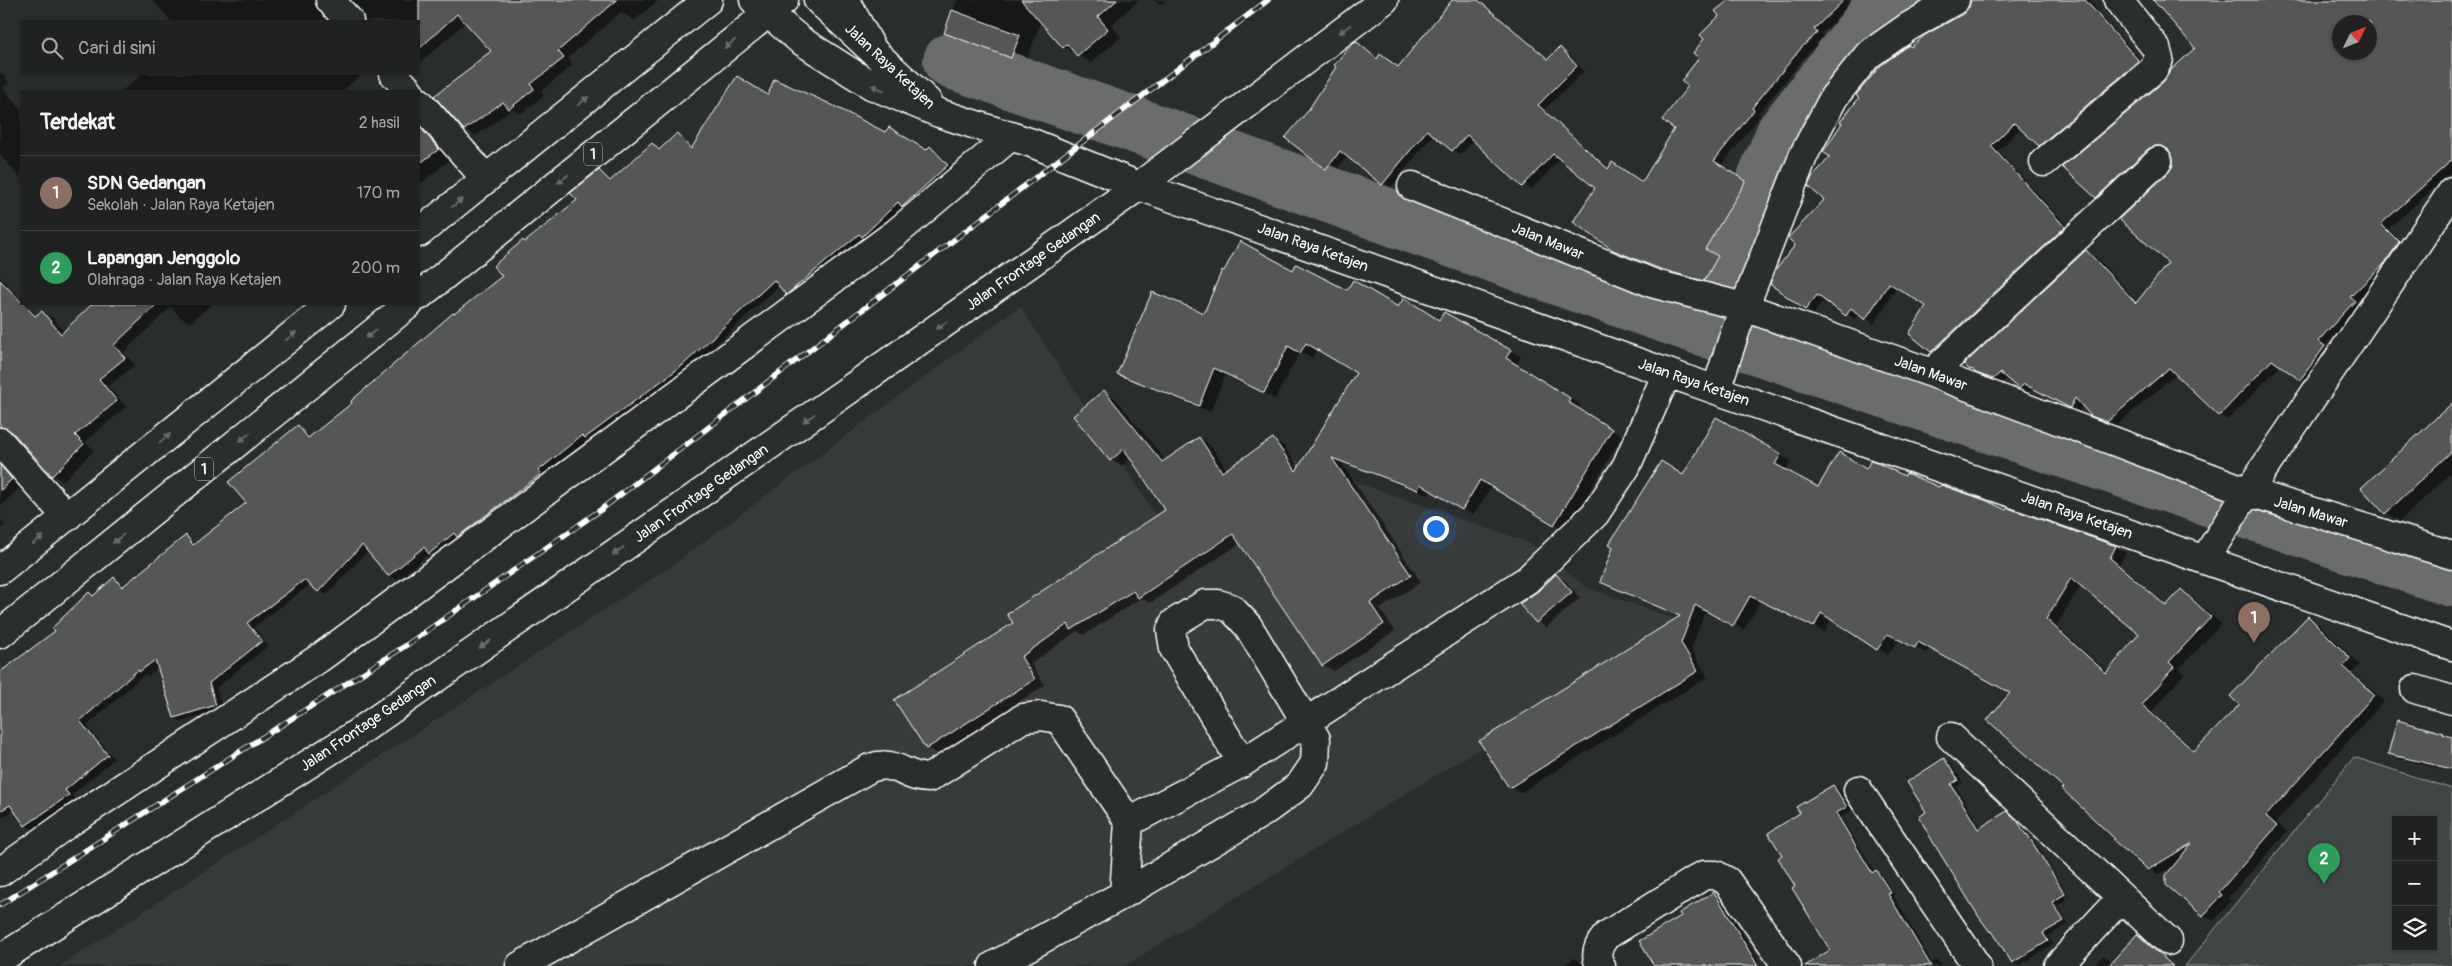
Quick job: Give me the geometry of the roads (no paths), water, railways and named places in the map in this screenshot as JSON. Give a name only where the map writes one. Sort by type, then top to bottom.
[{"type":"main road","points":[[330,0],[348,20]]},
{"type":"main road","points":[[420,232],[708,0]]},
{"type":"main road","name":"Jalan Raya Ketajen","points":[[818,0],[871,47],[939,113]]},
{"type":"main road","points":[[845,0],[871,47]]},
{"type":"main road","name":"Jalan Frontage Gedangan","points":[[0,959],[353,736],[1139,186],[1384,0]]},
{"type":"main road","points":[[1719,381],[1740,318],[1804,154],[1834,97],[1868,55],[1908,27],[1955,0]]},
{"type":"main road","points":[[2044,162],[2153,70],[2159,59],[2156,48],[2118,0]]},
{"type":"main road","name":"Jalan Raya Ketajen","points":[[769,4],[800,40],[871,85],[939,113],[1011,136],[1139,186],[1667,373],[1719,381],[2209,553],[2452,646]]},
{"type":"main road","name":"1","points":[[420,295],[769,4]]},
{"type":"main road","points":[[395,75],[408,90]]},
{"type":"main road","points":[[420,103],[486,180]]},
{"type":"main road","points":[[0,872],[70,822],[337,645],[896,233],[1011,136]]},
{"type":"main road","points":[[1932,373],[2158,161]]},
{"type":"main road","name":"Jalan Mawar","points":[[1412,186],[1740,318],[1932,373],[2244,498],[2452,556]]},
{"type":"main road","points":[[2209,553],[2244,498],[2452,192]]},
{"type":"main road","points":[[0,570],[330,305]]},
{"type":"main road","name":"1","points":[[0,634],[408,305]]},
{"type":"main road","points":[[1129,822],[1242,763],[1527,580],[1595,514],[1626,467],[1667,373]]},
{"type":"main road","points":[[0,442],[67,517]]},
{"type":"main road","points":[[993,966],[1124,894],[1262,813],[1300,785],[1316,763],[1316,739],[1248,626],[1231,608],[1218,604],[1206,604],[1174,623],[1171,630],[1174,650],[1242,763]]},
{"type":"main road","points":[[2415,689],[2452,700]]},
{"type":"main road","points":[[520,966],[870,768],[882,764],[890,765],[918,778],[929,778],[1023,718],[1041,716],[1059,719],[1129,822],[1124,894]]},
{"type":"main road","points":[[1951,737],[2168,941]]},
{"type":"main road","points":[[1858,790],[1977,966]]},
{"type":"main road","points":[[1601,966],[1598,961],[1598,945],[1607,935],[1704,875],[1716,875],[1727,881],[1787,966]]},
{"type":"main road","points":[[2058,966],[2121,898]]},
{"type":"waterway","points":[[1716,295],[1784,133],[1874,17],[1906,0]]},
{"type":"waterway","points":[[951,61],[1139,126],[1703,328],[2452,579]]},
{"type":"railway","points":[[0,905],[405,646],[599,511],[1268,0]]},
{"type":"place","name":"SDN Gedangan","points":[[2254,643]]},
{"type":"place","name":"Lapangan Jenggolo","points":[[2324,884]]}]
